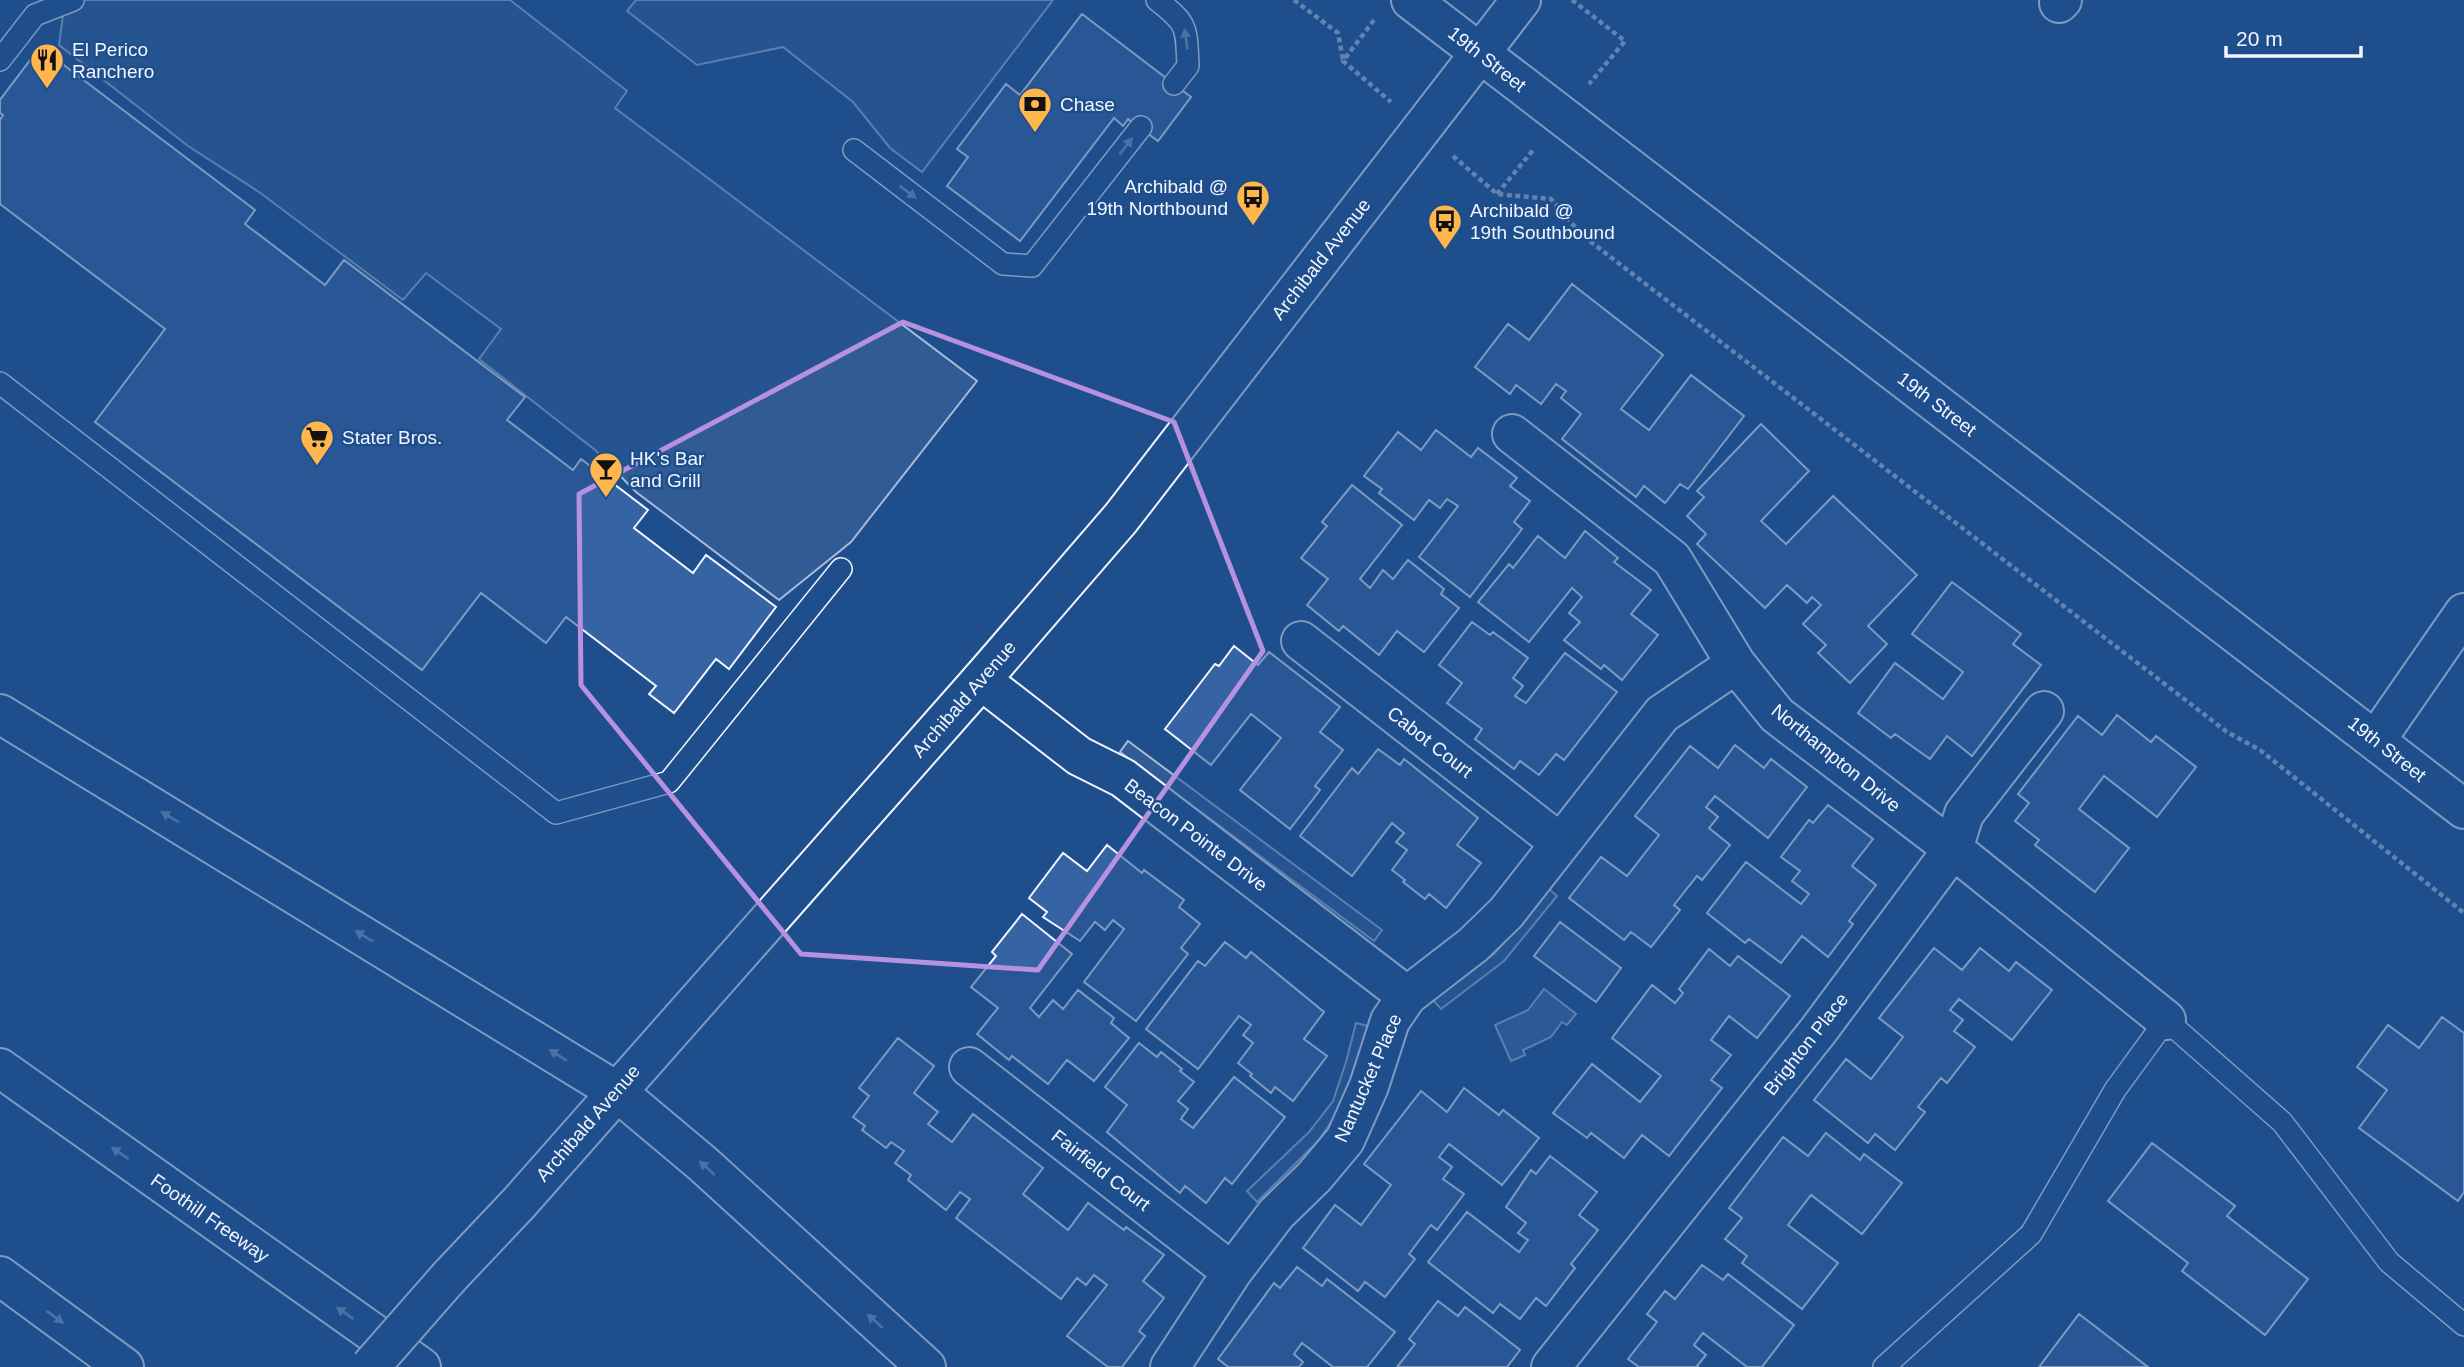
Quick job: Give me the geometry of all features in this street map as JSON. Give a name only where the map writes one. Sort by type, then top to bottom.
[{"type":"main road","name":"19th Street","points":[[1411,0],[2464,808]]},
{"type":"main road","name":"Archibald Avenue","points":[[370,1367],[519,1203],[1121,518],[1521,0]]},
{"type":"main road","name":"Northampton Drive","points":[[1512,434],[1672,559],[1736,664],[1777,715],[1953,849],[2166,1020]]},
{"type":"main road","points":[[2376,740],[2464,613]]},
{"type":"main road","name":"Cabot Court","points":[[1301,641],[1560,843]]},
{"type":"main road","name":"Nantucket Place","points":[[1170,1367],[1232,1272],[1276,1214],[1314,1177],[1345,1140],[1369,1086],[1390,1021],[1407,996],[1473,946],[1506,914],[1662,714],[1736,664]]},
{"type":"main road","name":"Beacon Pointe Drive","points":[[981,680],[1079,756],[1123,778],[1407,996]]},
{"type":"main road","name":"Brighton Place","points":[[1551,1367],[1818,1031],[1953,849],[1964,814],[2044,711]]},
{"type":"main road","points":[[0,714],[616,1091],[703,1164],[926,1367]]},
{"type":"main road","name":"Fairfield Court","points":[[969,1067],[1232,1272]]},
{"type":"main road","name":"Foothill Freeway","points":[[0,1068],[421,1367]]},
{"type":"main road","points":[[0,1276],[124,1367]]},
{"type":"lane","points":[[0,60],[35,15],[73,0]]},
{"type":"lane","points":[[1157,0],[1174,13],[1186,29],[1188,66],[1174,84]]},
{"type":"lane","points":[[854,150],[1003,264],[1032,266],[1141,127]]},
{"type":"lane","points":[[0,383],[556,813],[669,782],[841,569]]},
{"type":"lane","points":[[1884,1367],[2031,1234],[2115,1090],[2166,1020],[2282,1122],[2389,1262],[2464,1325]]},
{"type":"path","points":[[1294,0],[1338,33],[1343,61]]},
{"type":"path","points":[[1497,194],[1551,199],[1582,235],[2227,732],[2260,750],[2464,913]]},
{"type":"highlighted area","points":[[903,322],[1174,422],[1263,651],[1038,970],[801,954],[581,685],[579,494]]},
{"type":"shaded area","points":[[65,0],[510,0],[627,91],[615,108],[977,381],[851,542],[779,600],[636,492],[595,450],[479,359],[501,329],[426,273],[403,300],[259,192],[188,146],[59,45]]},
{"type":"shaded area","points":[[636,0],[1053,0],[922,172],[890,148],[853,102],[783,47],[697,65],[627,11]]},
{"type":"shaded area","points":[[1128,741],[1382,930],[1374,941],[1120,752]]},
{"type":"shaded area","points":[[1548,888],[1557,896],[1504,961],[1441,1009],[1433,1000],[1495,953]]},
{"type":"shaded area","points":[[1544,989],[1576,1014],[1567,1025],[1562,1022],[1551,1037],[1523,1050],[1525,1055],[1511,1061],[1495,1025],[1528,1010]]},
{"type":"shaded area","points":[[1356,1023],[1368,1026],[1358,1065],[1342,1107],[1318,1141],[1257,1202],[1247,1191],[1309,1132],[1333,1101]]},
{"type":"building","name":"Chase","points":[[1082,14],[1191,97],[1158,141],[1128,119],[1123,126],[1114,118],[1020,241],[947,186],[968,157],[957,149],[1006,84],[1020,95]]},
{"type":"building","points":[[40,47],[255,210],[245,224],[325,285],[344,260],[525,397],[507,420],[573,470],[581,459],[648,510],[634,528],[693,573],[706,555],[776,607],[729,669],[716,659],[674,713],[649,694],[656,686],[566,617],[546,643],[481,593],[422,670],[95,422],[165,329],[0,204],[0,120],[3,115],[0,113],[0,100]]},
{"type":"building","points":[[1572,284],[1663,355],[1621,409],[1649,430],[1691,375],[1744,416],[1688,489],[1680,484],[1665,503],[1644,486],[1636,497],[1562,439],[1581,414],[1561,398],[1566,391],[1556,384],[1541,404],[1516,385],[1510,394],[1475,367],[1508,324],[1529,340]]},
{"type":"building","points":[[1761,424],[1809,471],[1761,521],[1786,544],[1833,496],[1917,575],[1868,626],[1887,644],[1850,683],[1818,653],[1826,645],[1803,624],[1821,605],[1812,597],[1807,603],[1787,585],[1765,608],[1697,544],[1706,534],[1687,516],[1704,497],[1697,491]]},
{"type":"building","points":[[1436,430],[1471,457],[1478,448],[1517,478],[1510,486],[1530,501],[1514,522],[1522,529],[1470,597],[1419,557],[1458,506],[1447,499],[1440,508],[1429,500],[1414,520],[1379,493],[1382,489],[1364,476],[1398,432],[1421,450]]},
{"type":"building","points":[[1352,485],[1402,525],[1360,579],[1370,588],[1383,570],[1393,579],[1408,560],[1444,589],[1441,594],[1459,608],[1424,652],[1397,631],[1379,655],[1343,626],[1339,631],[1307,605],[1328,579],[1301,558],[1327,526],[1322,522]]},
{"type":"building","points":[[1585,531],[1618,558],[1614,562],[1651,590],[1631,614],[1658,635],[1622,680],[1604,665],[1601,669],[1564,640],[1580,622],[1569,613],[1582,597],[1572,588],[1529,642],[1478,602],[1509,564],[1513,568],[1538,536],[1565,558]]},
{"type":"building","points":[[1952,582],[2021,634],[2013,644],[2041,665],[1972,756],[1947,736],[1930,759],[1895,734],[1891,738],[1858,713],[1895,663],[1943,699],[1963,672],[1912,634]]},
{"type":"building","points":[[1472,622],[1490,635],[1493,632],[1528,658],[1513,678],[1523,686],[1515,696],[1526,703],[1565,653],[1617,692],[1564,760],[1556,754],[1539,775],[1520,761],[1514,769],[1475,739],[1482,729],[1447,703],[1462,683],[1439,665]]},
{"type":"building","points":[[1234,646],[1258,665],[1269,652],[1340,707],[1320,732],[1343,750],[1315,786],[1320,790],[1290,829],[1240,790],[1281,738],[1251,714],[1211,765],[1165,729],[1215,664],[1219,666]]},
{"type":"building","points":[[2117,715],[2151,742],[2156,736],[2196,767],[2157,817],[2104,776],[2079,809],[2129,848],[2095,892],[2035,845],[2039,840],[2015,821],[2029,803],[2018,794],[2078,716],[2102,735]]},
{"type":"building","points":[[1735,745],[1764,768],[1771,759],[1807,787],[1768,838],[1715,796],[1706,807],[1718,817],[1709,828],[1730,845],[1702,880],[1697,876],[1674,905],[1680,910],[1651,947],[1631,932],[1624,940],[1569,898],[1601,857],[1627,876],[1659,835],[1635,816],[1690,746],[1718,768]]},
{"type":"building","points":[[1378,749],[1400,765],[1404,759],[1478,818],[1457,845],[1481,863],[1446,908],[1429,894],[1425,899],[1392,870],[1407,850],[1396,842],[1404,833],[1392,823],[1352,876],[1300,836],[1352,768],[1358,774]]},
{"type":"building","points":[[1828,805],[1873,839],[1852,866],[1876,885],[1849,921],[1853,924],[1828,957],[1802,936],[1781,963],[1749,939],[1745,943],[1707,913],[1746,862],[1801,904],[1809,894],[1792,881],[1800,871],[1781,857],[1809,820],[1813,823]]},
{"type":"building","points":[[1107,845],[1142,873],[1144,870],[1184,900],[1179,907],[1200,924],[1181,948],[1188,954],[1136,1021],[1084,982],[1124,929],[1113,920],[1105,930],[1095,922],[1080,941],[1043,917],[1047,912],[1029,898],[1063,853],[1087,871]]},
{"type":"building","points":[[1022,914],[1072,954],[1030,1008],[1039,1017],[1053,1000],[1063,1009],[1078,990],[1114,1018],[1111,1023],[1129,1038],[1094,1081],[1067,1060],[1048,1084],[1012,1056],[1009,1060],[977,1034],[998,1008],[971,987],[996,956],[992,952]]},
{"type":"building","points":[[1560,922],[1621,968],[1596,1002],[1534,956]]},
{"type":"building","points":[[1225,942],[1246,958],[1251,952],[1324,1012],[1304,1039],[1327,1056],[1293,1101],[1275,1087],[1271,1093],[1238,1063],[1253,1043],[1243,1035],[1251,1025],[1239,1016],[1198,1069],[1146,1029],[1198,961],[1205,966]]},
{"type":"building","points":[[1934,948],[1962,970],[1980,948],[2009,971],[2016,962],[2052,990],[2012,1040],[1959,999],[1950,1010],[1963,1020],[1954,1031],[1975,1047],[1947,1083],[1941,1078],[1918,1107],[1925,1112],[1895,1150],[1875,1134],[1868,1143],[1814,1100],[1846,1059],[1871,1079],[1903,1037],[1879,1018]]},
{"type":"building","points":[[1709,949],[1730,966],[1738,956],[1790,996],[1757,1038],[1729,1016],[1711,1040],[1731,1055],[1711,1080],[1722,1088],[1669,1156],[1642,1135],[1624,1158],[1591,1133],[1587,1138],[1553,1113],[1592,1064],[1640,1102],[1661,1076],[1612,1038],[1652,985],[1675,1003],[1683,993],[1679,989]]},
{"type":"building","points":[[2442,1017],[2464,1033],[2464,1192],[2458,1201],[2359,1128],[2387,1090],[2357,1067],[2388,1025],[2419,1048]]},
{"type":"building","points":[[898,1038],[934,1066],[914,1093],[938,1112],[928,1124],[952,1142],[973,1114],[1043,1168],[1023,1194],[1068,1230],[1088,1203],[1164,1255],[1143,1281],[1164,1298],[1139,1331],[1145,1336],[1122,1367],[1108,1367],[1067,1336],[1107,1285],[1094,1275],[1086,1285],[1077,1278],[1061,1299],[956,1218],[970,1199],[960,1192],[946,1210],[908,1180],[911,1175],[895,1163],[904,1151],[891,1142],[886,1148],[862,1130],[865,1126],[853,1117],[869,1096],[859,1088]]},
{"type":"building","points":[[1139,1043],[1157,1057],[1161,1052],[1194,1082],[1178,1101],[1188,1109],[1181,1119],[1193,1128],[1234,1077],[1285,1117],[1232,1184],[1225,1178],[1206,1203],[1185,1186],[1180,1193],[1107,1132],[1127,1105],[1105,1087]]},
{"type":"building","points":[[1464,1088],[1499,1115],[1503,1110],[1539,1138],[1502,1185],[1449,1144],[1439,1157],[1452,1167],[1443,1179],[1464,1194],[1437,1230],[1431,1225],[1409,1254],[1415,1259],[1385,1297],[1365,1282],[1358,1291],[1303,1248],[1335,1205],[1361,1225],[1391,1185],[1364,1164],[1421,1091],[1447,1112]]},
{"type":"building","points":[[1826,1133],[1860,1160],[1864,1154],[1902,1183],[1862,1234],[1811,1195],[1788,1225],[1838,1263],[1802,1309],[1742,1263],[1747,1256],[1725,1239],[1742,1218],[1729,1208],[1783,1137],[1808,1156]]},
{"type":"building","points":[[2152,1143],[2235,1206],[2227,1216],[2308,1279],[2265,1335],[2182,1271],[2188,1263],[2108,1201]]},
{"type":"building","points":[[1550,1156],[1597,1192],[1579,1215],[1598,1230],[1571,1264],[1575,1268],[1546,1306],[1536,1298],[1520,1319],[1500,1304],[1493,1313],[1428,1262],[1467,1212],[1519,1252],[1528,1240],[1518,1233],[1526,1223],[1506,1207],[1531,1170],[1536,1174]]},
{"type":"building","points":[[1702,1265],[1723,1280],[1728,1274],[1794,1325],[1762,1367],[1747,1367],[1703,1333],[1694,1345],[1706,1355],[1697,1366],[1699,1367],[1639,1367],[1628,1359],[1657,1322],[1647,1314],[1665,1291],[1675,1299]]},
{"type":"building","points":[[1297,1267],[1322,1286],[1327,1279],[1395,1332],[1367,1367],[1333,1367],[1302,1343],[1294,1354],[1303,1362],[1299,1367],[1228,1367],[1218,1359],[1274,1283],[1280,1288]]},
{"type":"building","points":[[1438,1301],[1458,1316],[1465,1307],[1520,1350],[1507,1367],[1397,1367],[1415,1344],[1409,1339]]},
{"type":"building","points":[[2079,1314],[2148,1367],[2039,1367]]},
{"type":"place","name":"El Perico Ranchero","points":[[47,90]]},
{"type":"place","name":"Chase","points":[[1035,134]]},
{"type":"place","name":"Archibald @ 19th Northbound","points":[[1253,227]]},
{"type":"place","name":"Archibald @ 19th Southbound","points":[[1445,251]]},
{"type":"place","name":"Stater Bros.","points":[[317,467]]},
{"type":"place","name":"HK's Bar and Grill","points":[[606,499]]}]
